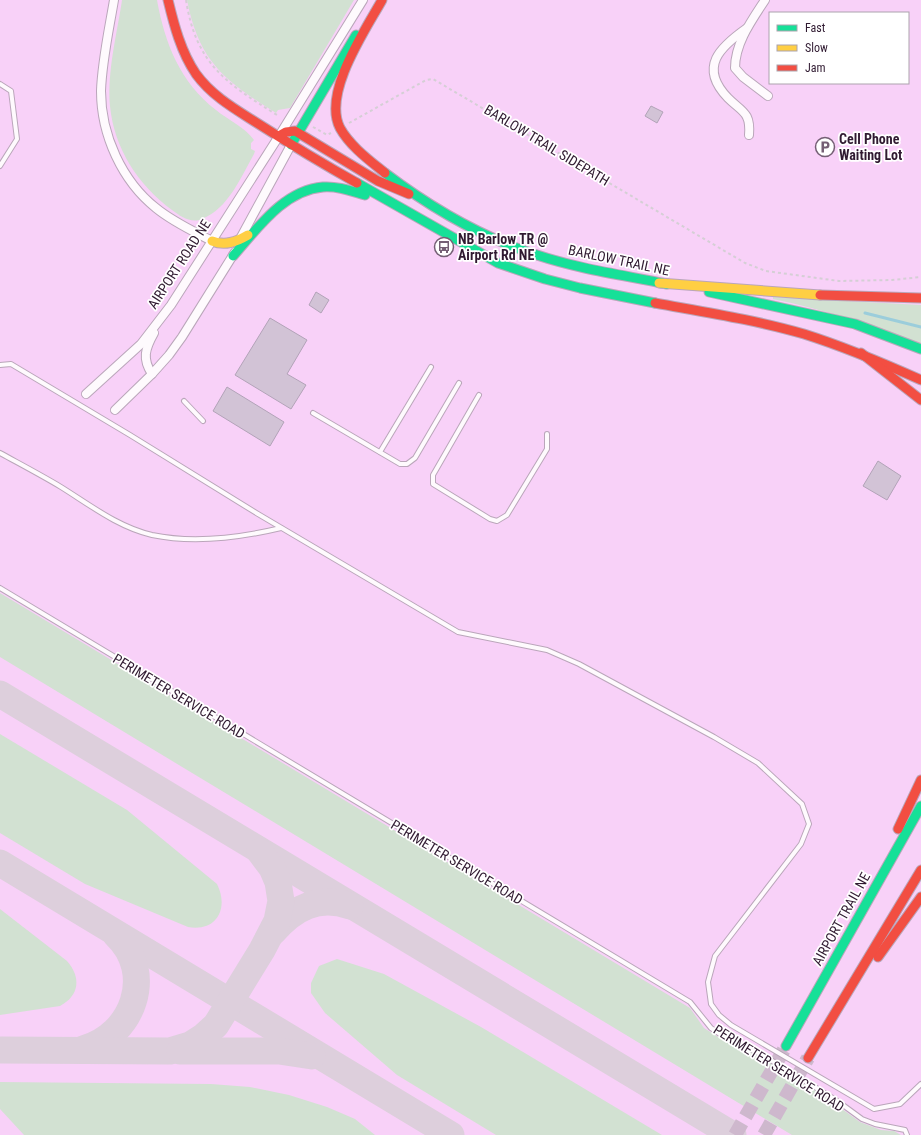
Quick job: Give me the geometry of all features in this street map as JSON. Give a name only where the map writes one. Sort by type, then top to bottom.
[{"type":"main road","points":[[168,0],[180,45],[188,62],[209,89],[231,108],[279,136],[291,145],[408,213],[498,263],[522,272],[580,288],[758,323],[831,342],[861,353],[921,380]]},
{"type":"main road","points":[[291,145],[348,47],[382,0]]},
{"type":"main road","name":"BARLOW TRAIL NE","points":[[382,0],[341,77],[336,94],[338,121],[345,135],[359,150],[382,170],[430,204],[481,232],[519,249],[554,261],[779,306],[825,317],[883,334],[921,349]]},
{"type":"main road","points":[[279,136],[289,131],[297,133],[378,181],[430,204]]},
{"type":"main road","points":[[233,256],[265,220],[285,201],[304,191],[324,187],[354,190],[408,213]]},
{"type":"main road","points":[[212,241],[222,244],[240,240],[265,220]]},
{"type":"main road","points":[[660,282],[844,297],[921,298]]},
{"type":"main road","points":[[861,353],[921,400]]},
{"type":"main road","points":[[895,851],[895,836],[921,780]]},
{"type":"main road","name":"AIRPORT TRAIL NE","points":[[786,1046],[921,806]]},
{"type":"main road","points":[[808,1058],[921,870]]},
{"type":"main road","points":[[829,1023],[921,897]]},
{"type":"street","points":[[114,0],[101,91],[103,112],[112,146],[126,175],[148,201],[171,218],[212,241]]},
{"type":"street","name":"AIRPORT ROAD NE","points":[[86,394],[141,344],[171,305],[279,136],[362,0]]},
{"type":"street","points":[[765,0],[747,28],[735,58],[735,68],[743,78],[768,96]]},
{"type":"street","points":[[747,28],[730,40],[715,58],[713,71],[717,82],[727,97],[746,113],[750,124],[750,135]]},
{"type":"street","points":[[115,410],[152,374],[182,337],[233,256],[240,240],[291,145]]},
{"type":"street","points":[[152,374],[145,361],[145,351],[171,305]]},
{"type":"lane","points":[[0,84],[11,91],[17,138],[0,166]]},
{"type":"lane","points":[[0,365],[11,364],[282,528],[458,632],[547,650],[566,658],[642,697],[758,763],[802,804],[809,824],[801,844],[715,956],[708,982],[711,1004],[719,1015],[731,1025],[874,1109],[900,1104],[921,1084]]},
{"type":"lane","points":[[380,452],[431,367]]},
{"type":"lane","points":[[314,413],[400,464],[408,464],[415,458],[459,383]]},
{"type":"lane","points":[[479,395],[433,475],[433,484],[490,519],[497,521],[507,515],[547,449],[547,434]]},
{"type":"lane","points":[[184,401],[203,421]]},
{"type":"lane","points":[[0,452],[115,521],[150,534],[181,540],[214,539],[258,534],[282,528]]},
{"type":"lane","name":"PERIMETER SERVICE ROAD","points":[[0,588],[690,1002],[711,1028],[723,1036],[761,1054],[836,1100],[862,1120],[905,1130],[907,1135]]},
{"type":"path","points":[[186,0],[197,40],[213,67],[238,91],[277,115]]},
{"type":"path","name":"BARLOW TRAIL SIDEPATH","points":[[346,125],[426,80],[433,79],[440,81],[745,263],[766,271],[839,281],[892,280],[921,277]]},
{"type":"path","points":[[310,125],[327,135],[333,132]]},
{"type":"shaded area","points":[[0,0],[921,0],[921,1135],[0,1135]]},
{"type":"green space","points":[[122,0],[157,0],[160,16],[170,47],[176,61],[193,87],[203,99],[221,114],[246,131],[254,140],[251,143],[251,149],[255,151],[254,154],[239,182],[219,208],[202,219],[194,221],[186,219],[160,200],[138,177],[122,151],[112,122],[109,93],[113,53]]},
{"type":"green space","points":[[187,0],[354,0],[290,108],[278,110],[276,113],[242,91],[217,68],[207,55],[199,39],[192,21]]},
{"type":"green space","points":[[773,297],[921,305],[921,344],[848,318],[773,299]]},
{"type":"green space","points":[[0,593],[690,1008],[704,1028],[720,1038],[745,1048],[781,1069],[827,1098],[860,1122],[881,1130],[894,1131],[901,1135],[792,1135],[732,1099],[0,657]]},
{"type":"green space","points":[[0,734],[127,810],[217,884],[222,902],[218,916],[213,922],[198,928],[188,927],[85,884],[0,833]]},
{"type":"green space","points":[[0,909],[67,961],[72,967],[75,973],[76,985],[72,997],[67,1002],[60,1006],[0,1015]]},
{"type":"green space","points":[[337,959],[384,974],[481,1027],[662,1135],[496,1135],[397,1075],[325,1013],[311,993],[311,983],[319,966]]},
{"type":"green space","points":[[0,1082],[211,1084],[250,1087],[289,1095],[327,1107],[355,1119],[375,1135],[24,1135],[0,1109]]},
{"type":"building","points":[[651,106],[663,112],[657,123],[645,116]]},
{"type":"building","points":[[316,292],[329,300],[321,313],[309,305]]},
{"type":"building","points":[[270,318],[307,340],[287,374],[306,385],[291,409],[235,375]]},
{"type":"building","points":[[227,387],[284,422],[270,446],[213,411]]},
{"type":"building","points":[[878,461],[901,476],[887,500],[863,486]]},
{"type":"waterway","points":[[865,313],[921,327]]},
{"type":"taxiway","points":[[0,694],[733,1135]]},
{"type":"taxiway","points":[[0,1050],[170,1051],[190,1045],[204,1036],[216,1025],[262,950],[277,921],[281,901],[278,882],[272,868],[260,852]]},
{"type":"taxiway","points":[[0,863],[451,1135]]},
{"type":"taxiway","points":[[273,932],[289,916],[307,906],[327,902],[350,906]]},
{"type":"taxiway","points":[[83,1049],[100,1042],[115,1031],[126,1017],[133,1001],[136,984],[135,967],[128,950],[116,935]]},
{"type":"taxiway","points":[[180,1051],[279,1051],[312,1056]]},
{"type":"tunnel","points":[[735,1135],[786,1046]]},
{"type":"tunnel","points":[[764,1135],[808,1058]]},
{"type":"traffic: fast","points":[[291,145],[356,35]]},
{"type":"traffic: fast","points":[[385,173],[420,198],[477,231],[517,248],[569,264],[667,284]]},
{"type":"traffic: fast","points":[[357,183],[498,263],[545,279],[580,288],[655,303]]},
{"type":"traffic: fast","points":[[233,256],[272,212],[296,195],[323,187],[334,187],[365,195]]},
{"type":"traffic: fast","points":[[709,292],[855,324],[921,349]]},
{"type":"traffic: fast","points":[[786,1046],[921,806]]},
{"type":"traffic: slow","points":[[212,241],[226,243],[239,240],[248,235]]},
{"type":"traffic: slow","points":[[659,283],[820,295]]},
{"type":"traffic: jam","points":[[168,0],[186,57],[196,74],[209,89],[240,113],[357,183]]},
{"type":"traffic: jam","points":[[382,0],[348,62],[341,80],[337,97],[336,114],[340,128],[344,135],[360,152],[385,173]]},
{"type":"traffic: jam","points":[[279,136],[286,132],[295,131],[378,181],[409,194]]},
{"type":"traffic: jam","points":[[820,295],[921,298]]},
{"type":"traffic: jam","points":[[655,303],[749,320],[804,334],[834,344],[921,380]]},
{"type":"traffic: jam","points":[[861,353],[921,400]]},
{"type":"traffic: jam","points":[[898,829],[921,780]]},
{"type":"traffic: jam","points":[[808,1058],[921,870]]},
{"type":"traffic: jam","points":[[878,957],[921,897]]},
{"type":"place","name":"Cell Phone Waiting Lot","points":[[825,147]]},
{"type":"place","name":"NB Barlow TR @ Airport Rd NE","points":[[444,247]]}]
